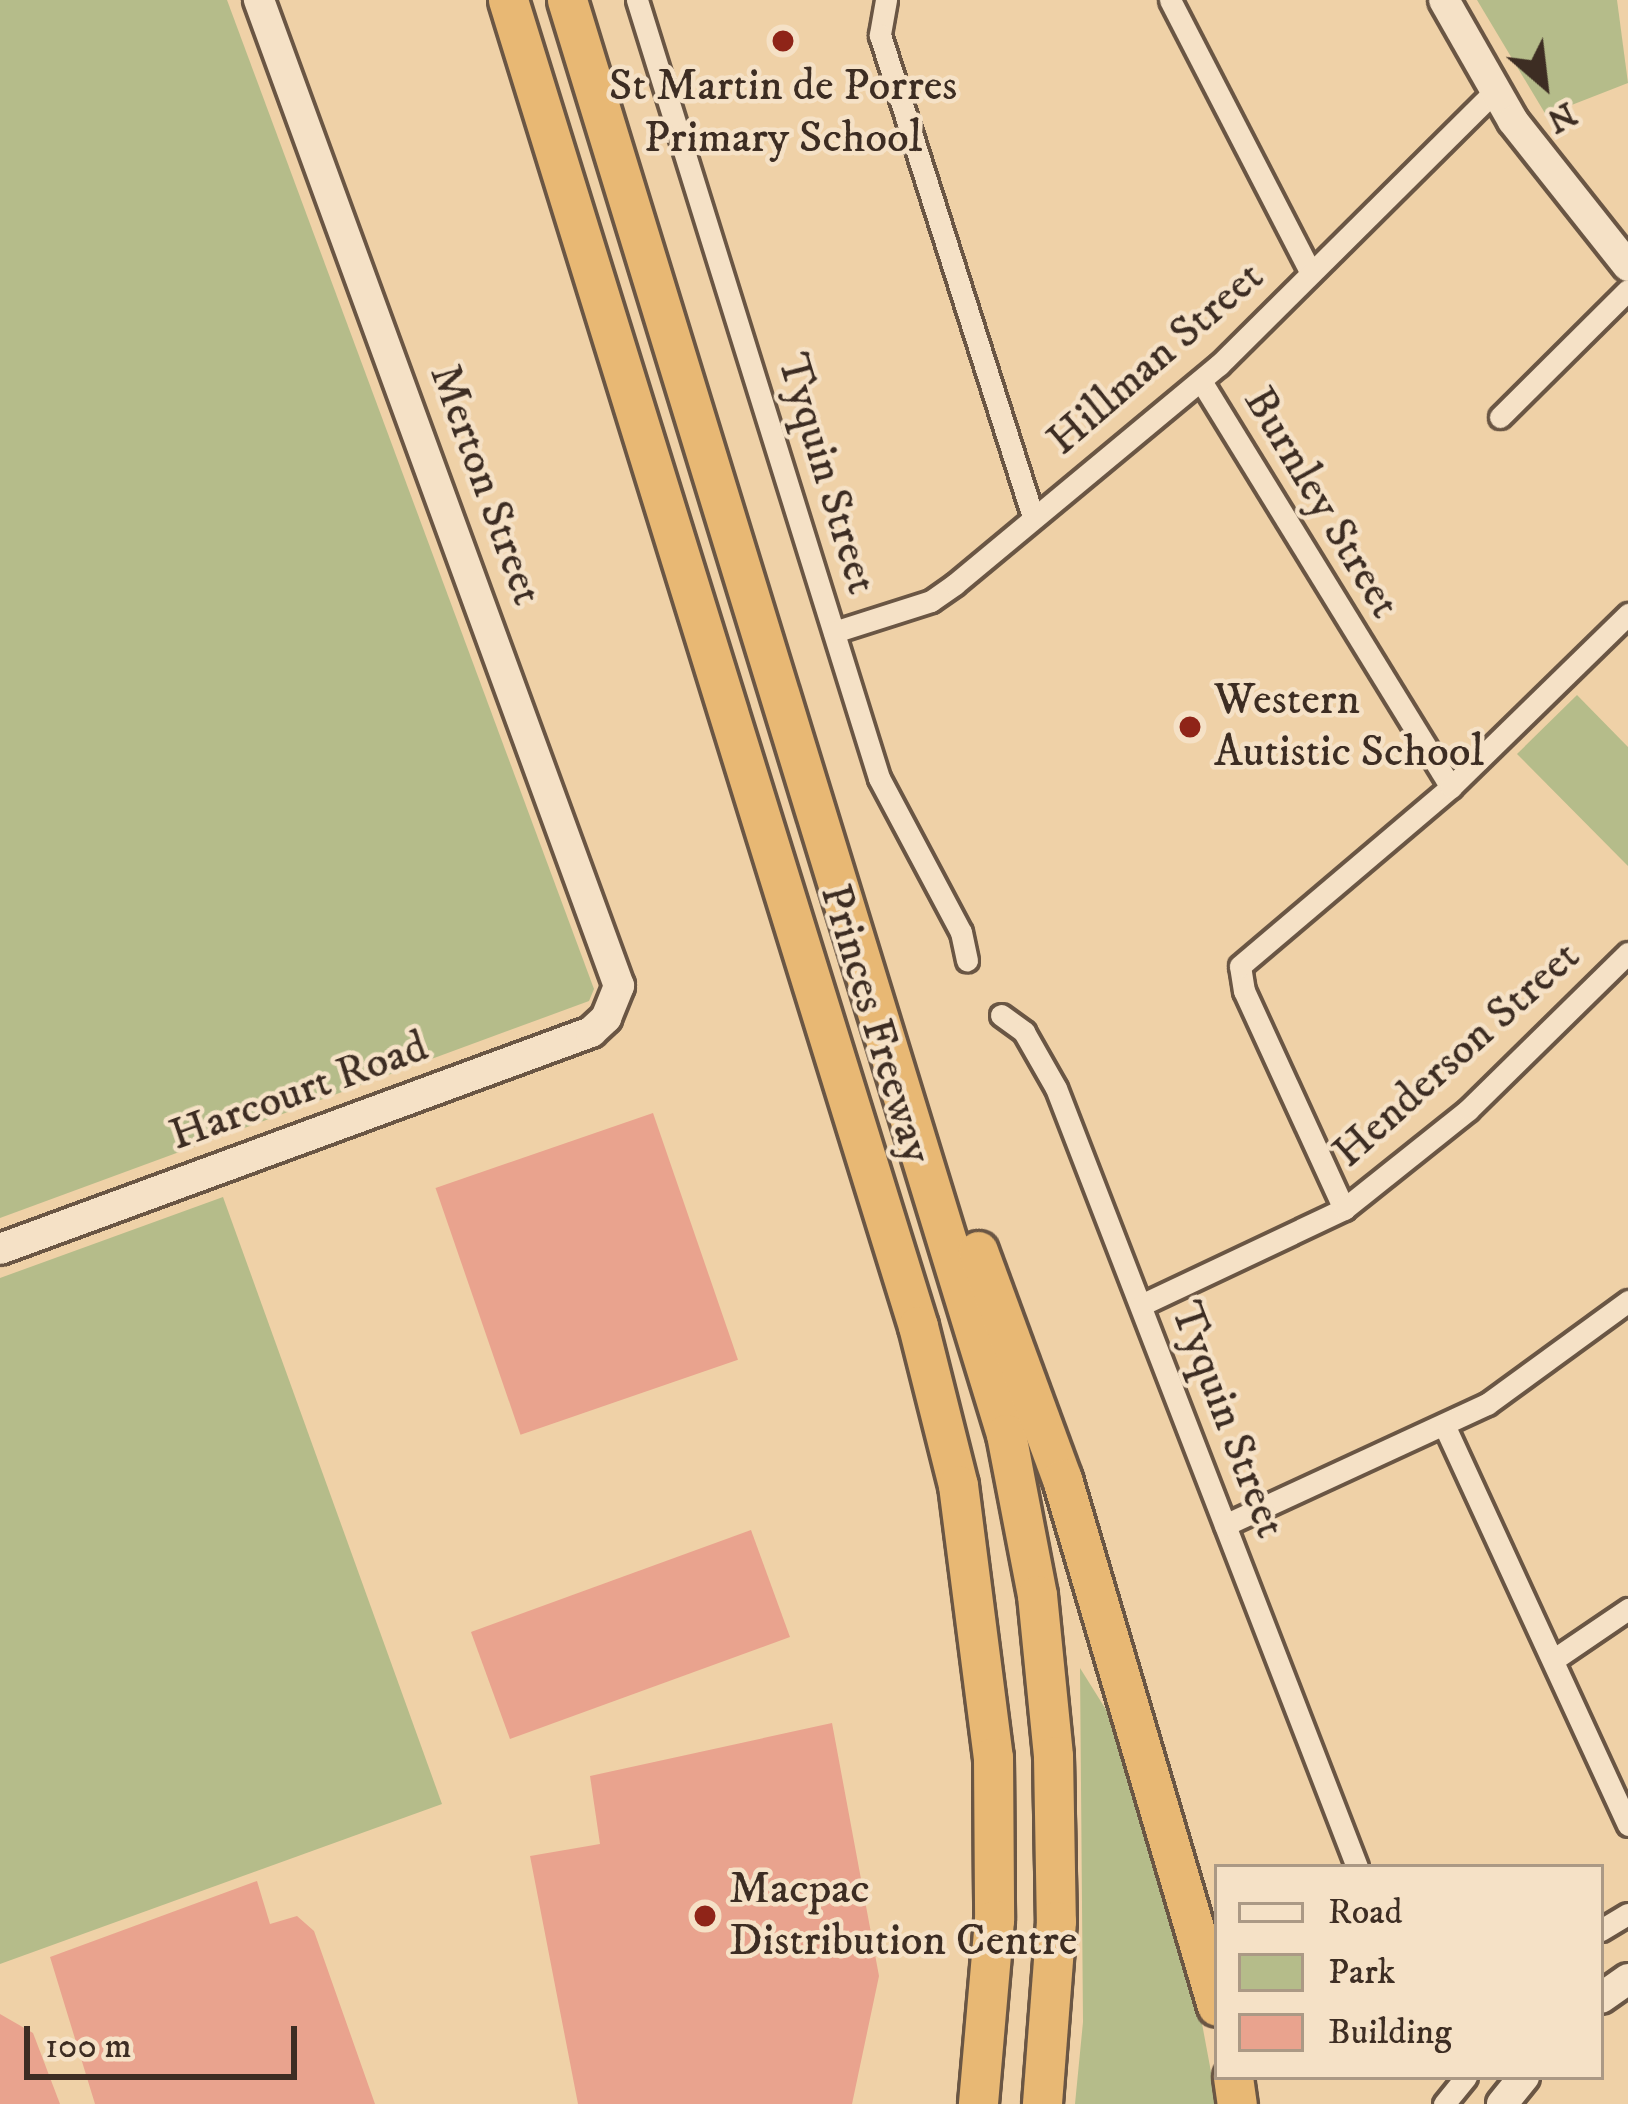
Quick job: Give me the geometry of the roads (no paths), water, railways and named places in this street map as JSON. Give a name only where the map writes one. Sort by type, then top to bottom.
[{"type":"highway","name":"Princes Freeway","points":[[508,0],[918,1326],[958,1485],[984,1648],[994,1793],[991,1976],[978,2104]]},
{"type":"highway","name":"Princes Freeway","points":[[567,0],[993,1381],[1036,1595],[1057,1866],[1042,2104]]},
{"type":"highway","points":[[904,1087],[1039,1407],[1214,1996]]},
{"type":"street","name":"Merton Street","points":[[259,0],[617,966],[616,1001]]},
{"type":"street","name":"Tyquin Street","points":[[637,0],[879,778],[961,932],[967,960]]},
{"type":"street","points":[[1169,0],[1311,273]]},
{"type":"street","points":[[1444,0],[1494,92],[1628,266]]},
{"type":"street","points":[[882,4],[880,35],[1033,517]]},
{"type":"street","name":"Hillman Street","points":[[834,632],[931,601],[1201,381],[1494,92]]},
{"type":"street","points":[[1500,417],[1628,290]]},
{"type":"street","name":"Burnley Street","points":[[1201,381],[1451,787]]},
{"type":"street","points":[[1344,1209],[1244,991],[1240,966],[1451,787],[1628,614]]},
{"type":"street","name":"Henderson Street","points":[[1142,1306],[1344,1209],[1468,1110],[1628,953]]},
{"type":"street","name":"Harcourt Road","points":[[0,1249],[545,1051],[591,1032],[616,1001]]},
{"type":"street","name":"Tyquin Street","points":[[1000,1015],[1024,1032],[1056,1088],[1356,1864]]},
{"type":"street","points":[[1225,1525],[1445,1426],[1522,1381],[1628,1300]]},
{"type":"street","points":[[1445,1426],[1628,1825]]},
{"type":"street","points":[[1553,1660],[1628,1609]]},
{"type":"street","points":[[1444,2104],[1464,2080]]},
{"type":"street","points":[[1502,2104],[1522,2080]]},
{"type":"place","name":"St Martin de Porres Primary School","points":[[783,41]]},
{"type":"place","name":"Western Autistic School","points":[[1190,727]]},
{"type":"place","name":"Macpac Distribution Centre","points":[[705,1916]]}]
